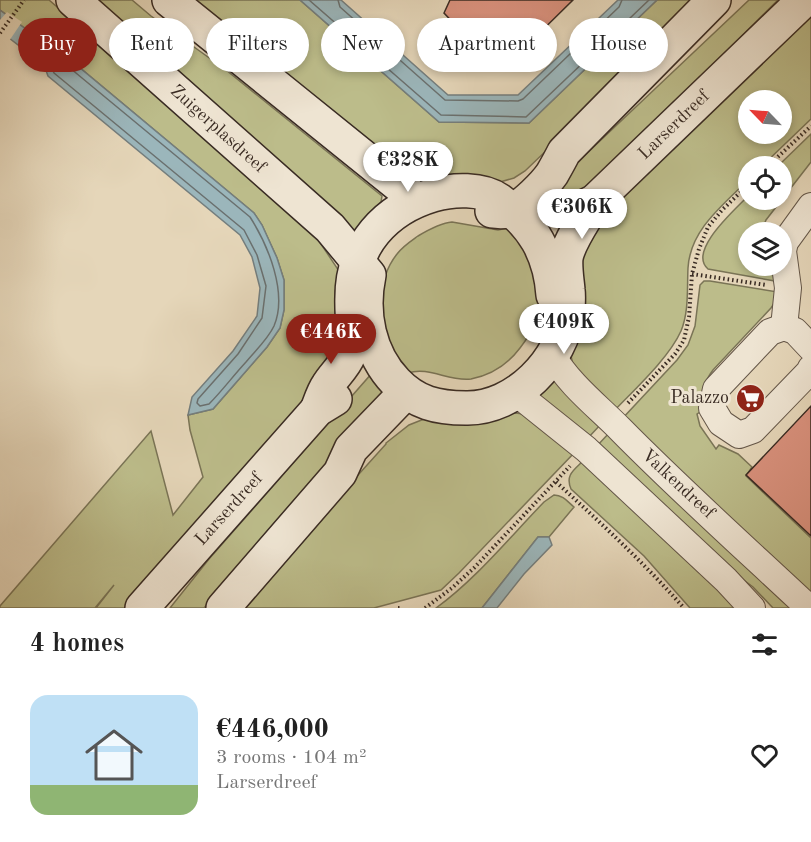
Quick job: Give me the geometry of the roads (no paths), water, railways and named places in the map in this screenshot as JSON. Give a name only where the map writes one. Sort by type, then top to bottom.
[{"type":"main road","name":"Zuigerplasdreef","points":[[73,0],[330,228],[364,269]]},
{"type":"main road","points":[[169,0],[417,200]]},
{"type":"main road","points":[[504,204],[520,205],[551,176],[564,152],[714,0]]},
{"type":"main road","name":"Larserdreef","points":[[554,252],[555,231],[575,211],[595,201],[804,0]]},
{"type":"main road","points":[[364,269],[367,243],[380,226],[397,211],[417,200],[460,190],[483,193],[504,204],[554,252],[553,306],[547,348],[530,382],[516,393],[496,403],[472,408],[441,407],[416,397],[386,371],[353,333],[352,294],[354,276],[364,269],[385,243],[406,224],[424,213],[458,207],[500,212],[504,204]]},
{"type":"main road","name":"Larserdreef","points":[[141,608],[317,410],[327,386],[349,356],[362,345]]},
{"type":"main road","points":[[223,608],[340,472],[351,449],[426,389],[466,394],[481,393],[495,387],[547,348]]},
{"type":"street","points":[[784,327],[788,288],[783,251],[785,242],[811,206]]},
{"type":"street","points":[[811,348],[795,331],[784,327],[770,332],[716,389],[712,408],[721,423],[739,435],[753,430],[811,368]]},
{"type":"street","name":"Valkendreef","points":[[547,348],[576,387],[810,608]]},
{"type":"street","name":"Valkendreef","points":[[516,393],[586,449],[726,580],[752,608]]},
{"type":"water","points":[[300,0],[341,0],[361,18],[321,18]]},
{"type":"water","points":[[618,0],[657,0],[638,18],[599,18]]},
{"type":"water","points":[[0,10],[18,23],[18,45],[0,31]]},
{"type":"water","points":[[569,47],[569,72],[582,72],[529,123],[439,122],[382,72],[405,72],[405,57],[417,67],[417,72],[422,72],[448,95],[518,95],[542,72],[557,72],[557,58]]},
{"type":"water","points":[[47,72],[85,72],[254,213],[262,225],[284,280],[284,310],[280,328],[267,347],[213,409],[188,415],[192,397],[233,351],[257,316],[260,288],[252,257],[240,235],[48,76]]},
{"type":"water","points":[[538,537],[549,537],[552,545],[524,574],[497,608],[482,608]]},
{"type":"place","name":"Palazzo","points":[[750,398]]}]
